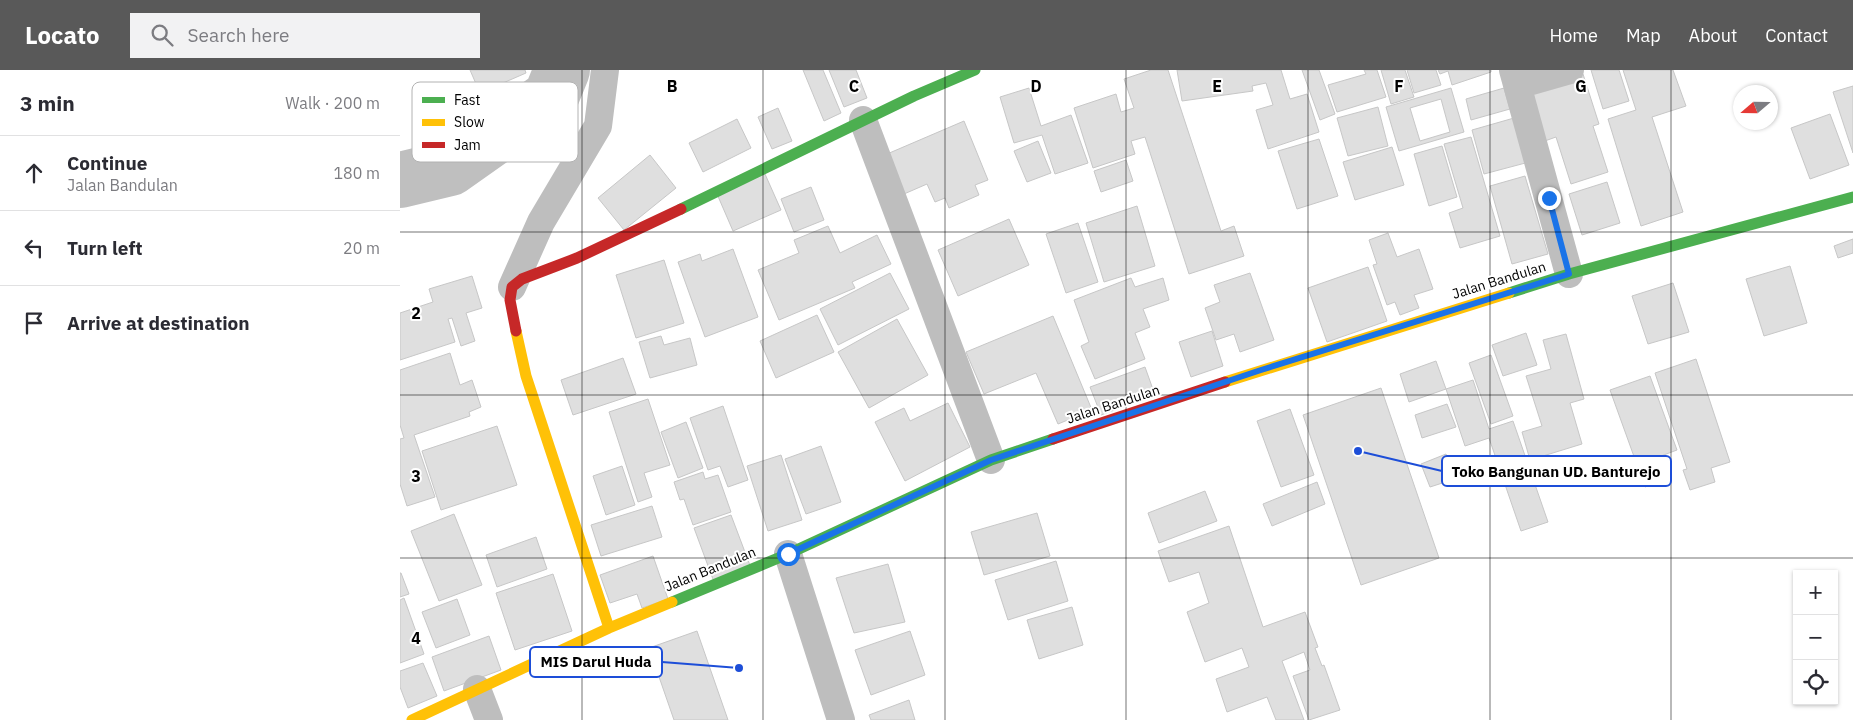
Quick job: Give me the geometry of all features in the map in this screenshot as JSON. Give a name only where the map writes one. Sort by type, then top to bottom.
[{"type":"street","points":[[578,159],[598,126],[605,70]]},
{"type":"street","points":[[512,287],[522,279],[586,254],[747,178],[930,88],[975,70]]},
{"type":"street","points":[[1569,274],[1516,78],[1570,70]]},
{"type":"street","points":[[863,120],[991,460]]},
{"type":"street","points":[[576,162],[540,222],[512,287],[510,300],[526,376],[609,628]]},
{"type":"street","name":"Jalan Bandulan","points":[[412,720],[609,628],[788,554],[991,460],[1261,370],[1569,274],[1853,197]]},
{"type":"street","points":[[788,554],[841,720]]},
{"type":"street","points":[[477,689],[490,720]]},
{"type":"building","points":[[470,70],[525,70],[526,73],[505,82],[475,82]]},
{"type":"building","points":[[803,70],[823,70],[841,113],[824,121]]},
{"type":"building","points":[[829,70],[856,70],[867,98],[844,107]]},
{"type":"building","points":[[1151,70],[1168,70],[1221,231],[1234,226],[1244,256],[1189,274],[1145,137],[1131,141],[1135,154],[1093,168],[1074,108],[1116,94],[1121,112],[1134,108],[1124,79]]},
{"type":"building","points":[[1177,70],[1281,70],[1290,99],[1307,94],[1319,132],[1268,149],[1256,110],[1273,105],[1266,83],[1252,86],[1253,91],[1182,101]]},
{"type":"building","points":[[1302,70],[1319,70],[1335,114],[1320,120]]},
{"type":"building","points":[[1364,70],[1377,70],[1386,97],[1337,112],[1328,85],[1366,74]]},
{"type":"building","points":[[1381,70],[1405,70],[1414,97],[1391,104]]},
{"type":"building","points":[[1407,70],[1436,70],[1441,85],[1414,93]]},
{"type":"building","points":[[1438,70],[1491,70],[1491,72],[1452,85],[1448,71],[1440,74]]},
{"type":"building","points":[[1591,70],[1619,70],[1629,101],[1603,109]]},
{"type":"building","points":[[1623,70],[1673,70],[1686,106],[1652,117],[1683,212],[1641,226],[1608,119],[1636,110]]},
{"type":"building","points":[[1583,74],[1599,124],[1593,126],[1608,172],[1571,184],[1556,137],[1542,142],[1526,92]]},
{"type":"building","points":[[1853,86],[1853,153],[1833,92]]},
{"type":"building","points":[[1029,88],[1041,126],[1071,115],[1088,163],[1055,174],[1042,135],[1014,143],[1000,97]]},
{"type":"building","points":[[1451,88],[1464,132],[1399,151],[1386,107]],"holes":[[[1441,99],[1450,132],[1420,141],[1410,108]]]},
{"type":"building","points":[[1504,88],[1510,109],[1471,120],[1466,99]]},
{"type":"building","points":[[1378,107],[1388,146],[1348,156],[1337,118]]},
{"type":"building","points":[[778,108],[792,141],[772,149],[758,117]]},
{"type":"building","points":[[1830,114],[1849,165],[1810,179],[1791,128]]},
{"type":"building","points":[[1521,116],[1533,161],[1484,174],[1472,130]]},
{"type":"building","points":[[737,119],[751,148],[703,172],[689,143]]},
{"type":"building","points":[[964,121],[988,180],[975,185],[979,195],[949,208],[945,198],[935,202],[927,184],[904,194],[887,154]]},
{"type":"building","points":[[1471,137],[1500,236],[1460,248],[1449,213],[1463,208],[1444,144]]},
{"type":"building","points":[[1319,139],[1338,196],[1297,209],[1278,151]]},
{"type":"building","points":[[1038,141],[1051,173],[1027,182],[1014,151]]},
{"type":"building","points":[[1442,146],[1457,197],[1429,206],[1414,154]]},
{"type":"building","points":[[1392,147],[1404,185],[1355,200],[1343,162]]},
{"type":"building","points":[[650,155],[676,188],[624,230],[598,198]]},
{"type":"building","points":[[1126,160],[1133,181],[1101,192],[1094,171]]},
{"type":"building","points":[[765,174],[781,210],[733,231],[717,194]]},
{"type":"building","points":[[1525,176],[1548,254],[1512,264],[1490,186]]},
{"type":"building","points":[[1607,182],[1620,223],[1582,235],[1569,194]]},
{"type":"building","points":[[811,187],[824,220],[794,232],[781,199]]},
{"type":"building","points":[[1137,206],[1155,266],[1104,282],[1086,223]]},
{"type":"building","points":[[1009,219],[1029,265],[958,296],[938,250]]},
{"type":"building","points":[[1078,223],[1098,282],[1066,293],[1046,234]]},
{"type":"building","points":[[828,226],[840,253],[877,235],[891,264],[852,282],[855,288],[779,320],[758,270],[799,253],[794,240]]},
{"type":"building","points":[[1388,233],[1397,257],[1419,249],[1433,289],[1414,295],[1419,308],[1400,315],[1395,302],[1387,305],[1373,265],[1377,264],[1369,240]]},
{"type":"building","points":[[1853,239],[1853,253],[1838,258],[1834,246]]},
{"type":"building","points":[[733,249],[758,317],[705,337],[678,262],[700,254],[702,261]]},
{"type":"building","points":[[664,260],[684,323],[636,338],[616,275]]},
{"type":"building","points":[[1790,266],[1807,323],[1764,336],[1746,279]]},
{"type":"building","points":[[1368,267],[1387,321],[1327,342],[1308,288]]},
{"type":"building","points":[[890,273],[909,309],[838,345],[820,309]]},
{"type":"building","points":[[1250,273],[1274,340],[1240,352],[1234,334],[1216,340],[1205,308],[1220,302],[1214,285]]},
{"type":"building","points":[[472,276],[482,308],[466,313],[475,341],[461,346],[452,318],[448,319],[455,342],[400,360],[400,313],[433,302],[429,289]]},
{"type":"building","points":[[1131,278],[1135,287],[1163,278],[1169,300],[1143,309],[1150,327],[1135,333],[1145,359],[1095,379],[1081,346],[1089,342],[1074,300]]},
{"type":"building","points":[[1673,283],[1689,332],[1648,344],[1632,296]]},
{"type":"building","points":[[817,315],[834,352],[776,378],[760,341]]},
{"type":"building","points":[[1053,316],[1092,410],[1058,424],[1036,373],[984,394],[966,352]]},
{"type":"building","points":[[897,319],[928,375],[869,408],[838,352]]},
{"type":"building","points":[[1212,331],[1223,366],[1191,377],[1179,342]]},
{"type":"building","points":[[1526,333],[1537,365],[1503,376],[1492,345]]},
{"type":"building","points":[[1566,334],[1584,399],[1570,403],[1582,444],[1530,460],[1522,432],[1542,426],[1526,376],[1551,369],[1543,340]]},
{"type":"building","points":[[661,336],[664,345],[690,338],[697,365],[650,378],[639,342]]},
{"type":"building","points":[[450,353],[460,385],[472,380],[481,407],[469,412],[470,416],[414,435],[435,497],[407,506],[400,484],[400,439],[404,438],[400,425],[400,370]]},
{"type":"building","points":[[1491,355],[1513,416],[1491,424],[1469,363]]},
{"type":"building","points":[[623,358],[636,394],[573,415],[561,380]]},
{"type":"building","points":[[1696,359],[1730,462],[1711,468],[1715,482],[1690,490],[1683,470],[1687,469],[1655,373]]},
{"type":"building","points":[[1436,361],[1446,389],[1409,402],[1400,374]]},
{"type":"building","points":[[1145,367],[1155,395],[1101,415],[1090,387]]},
{"type":"building","points":[[1650,376],[1677,450],[1661,456],[1668,478],[1645,487],[1610,390]]},
{"type":"building","points":[[1473,380],[1489,429],[1513,421],[1548,522],[1521,531],[1489,438],[1465,446],[1446,389]]},
{"type":"building","points":[[1381,388],[1439,558],[1361,585],[1303,415]]},
{"type":"building","points":[[648,399],[670,465],[644,473],[652,497],[638,502],[609,412]]},
{"type":"building","points":[[948,403],[970,447],[905,481],[875,422],[904,408],[910,421]]},
{"type":"building","points":[[1447,404],[1456,427],[1422,438],[1415,415]]},
{"type":"building","points":[[723,406],[748,480],[728,487],[720,466],[708,470],[690,418]]},
{"type":"building","points":[[1290,409],[1314,475],[1281,487],[1257,421]]},
{"type":"building","points":[[686,422],[703,468],[678,478],[661,432]]},
{"type":"building","points":[[497,426],[517,485],[441,510],[422,451]]},
{"type":"building","points":[[821,446],[841,502],[806,514],[785,459]]},
{"type":"building","points":[[1446,454],[1455,479],[1430,487],[1421,464]]},
{"type":"building","points":[[781,455],[802,520],[768,531],[747,466]]},
{"type":"building","points":[[622,466],[635,505],[606,515],[593,476]]},
{"type":"building","points":[[703,472],[705,479],[718,475],[731,512],[693,525],[684,499],[680,500],[674,482]]},
{"type":"building","points":[[1317,482],[1325,504],[1272,526],[1263,504]]},
{"type":"building","points":[[1205,491],[1217,521],[1159,543],[1148,513]]},
{"type":"building","points":[[652,506],[662,537],[601,556],[591,525]]},
{"type":"building","points":[[1037,513],[1050,556],[984,575],[971,532]]},
{"type":"building","points":[[454,514],[482,585],[439,601],[411,531]]},
{"type":"building","points":[[731,515],[751,568],[714,582],[694,528]]},
{"type":"building","points":[[1229,526],[1263,627],[1305,612],[1318,647],[1315,648],[1322,666],[1324,665],[1340,710],[1309,720],[1293,676],[1310,670],[1304,652],[1282,661],[1304,720],[1276,720],[1267,697],[1227,712],[1216,679],[1249,667],[1242,648],[1205,662],[1187,612],[1209,603],[1199,572],[1169,582],[1158,551]]},
{"type":"building","points":[[536,537],[547,569],[497,587],[486,555]]},
{"type":"building","points":[[653,556],[668,599],[642,608],[637,594],[610,603],[600,575]]},
{"type":"building","points":[[1056,561],[1068,601],[1008,620],[995,580]]},
{"type":"building","points":[[888,564],[905,622],[854,633],[836,578]]},
{"type":"building","points":[[400,573],[409,594],[400,597]]},
{"type":"building","points":[[553,574],[572,631],[515,650],[496,593]]},
{"type":"building","points":[[404,598],[424,654],[400,663],[400,600]]},
{"type":"building","points":[[457,599],[470,635],[436,648],[422,612]]},
{"type":"building","points":[[1072,607],[1083,645],[1039,659],[1027,620]]},
{"type":"building","points":[[697,631],[728,720],[674,720],[649,648]]},
{"type":"building","points":[[910,631],[925,675],[871,695],[855,650]]},
{"type":"building","points":[[489,636],[501,670],[444,691],[432,657]]},
{"type":"building","points":[[423,663],[437,696],[408,708],[400,687],[400,671]]},
{"type":"building","points":[[909,700],[915,720],[871,720],[869,715]]},
{"type":"waterway","points":[[557,82],[562,70]]},
{"type":"waterway","points":[[400,180],[450,168],[459,162]]},
{"type":"traffic: fast","points":[[681,209],[914,96],[975,70]]},
{"type":"traffic: fast","points":[[1509,293],[1569,274],[1853,197]]},
{"type":"traffic: fast","points":[[672,602],[788,554],[991,460],[1053,439]]},
{"type":"traffic: slow","points":[[1225,382],[1509,293]]},
{"type":"traffic: slow","points":[[516,331],[526,376],[609,628]]},
{"type":"traffic: slow","points":[[412,720],[609,628],[672,602]]},
{"type":"traffic: jam","points":[[516,331],[510,300],[512,287],[522,279],[577,258],[681,209]]},
{"type":"traffic: jam","points":[[1053,439],[1225,382]]},
{"type":"place","name":"Toko Bangunan UD. Banturejo","points":[[1358,451]]},
{"type":"place","name":"MIS Darul Huda","points":[[739,668]]},
{"type":"route","points":[[788,554],[991,460],[1261,370],[1569,274],[1549,198]]}]
